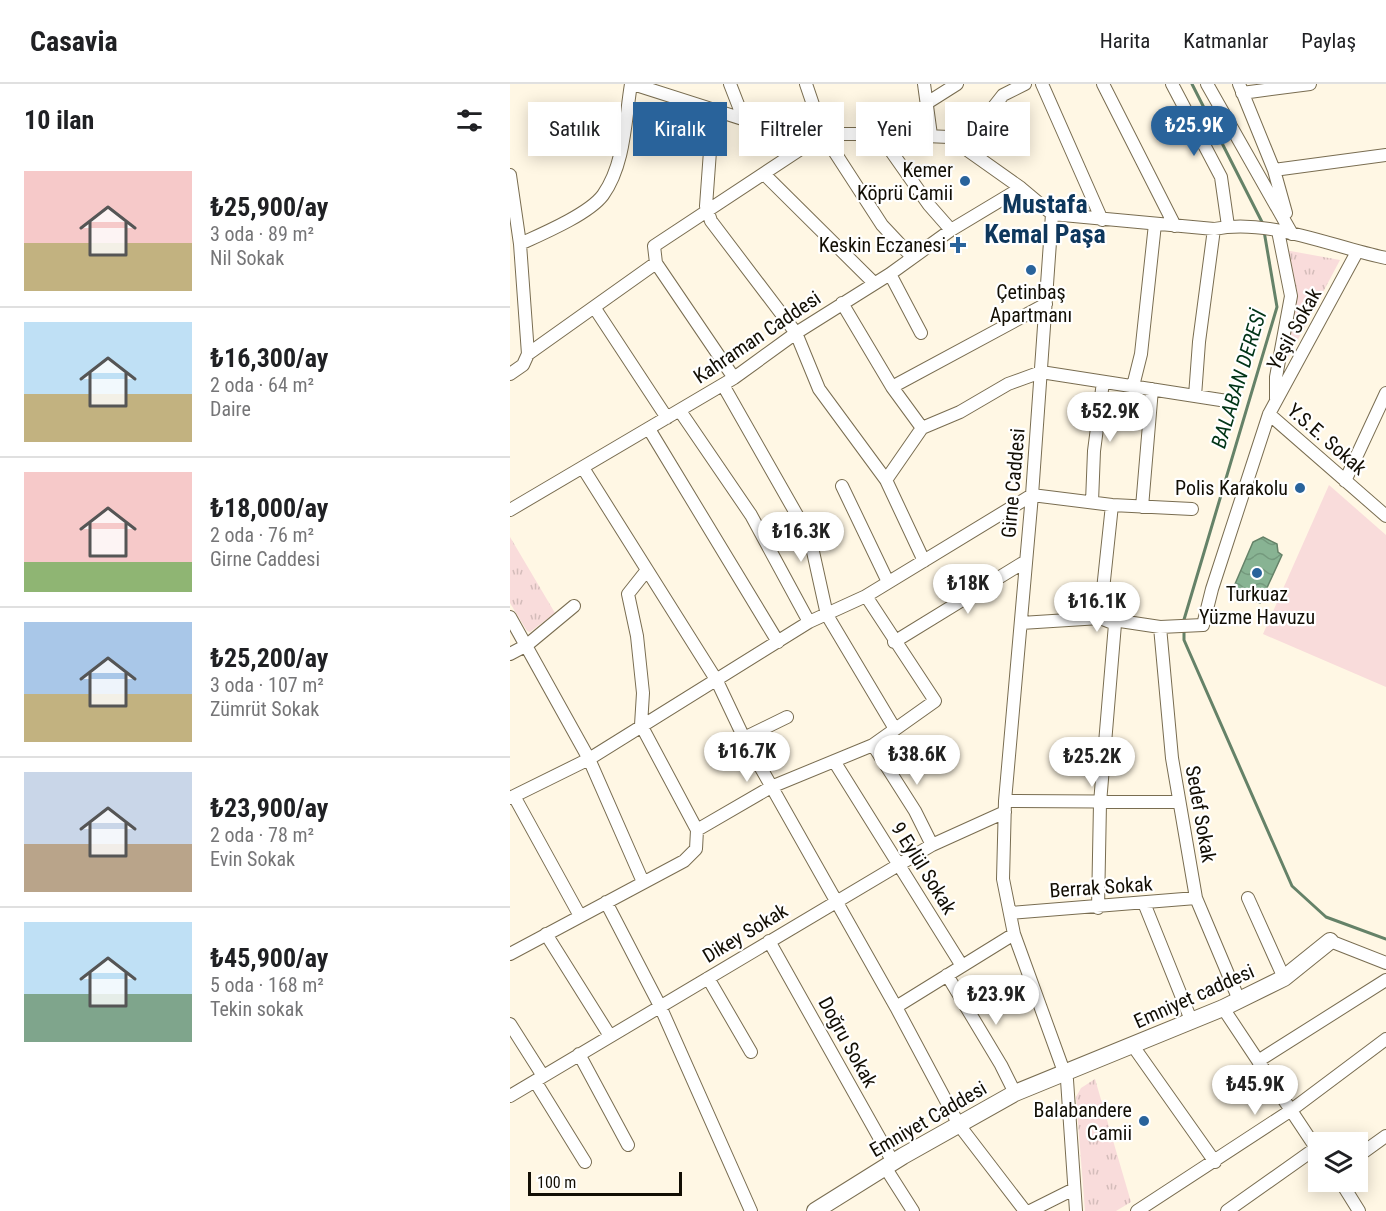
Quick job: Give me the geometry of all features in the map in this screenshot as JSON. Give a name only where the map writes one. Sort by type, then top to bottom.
[{"type":"street","points":[[520,244],[564,224],[603,196],[620,156],[632,84],[688,102]]},
{"type":"street","points":[[730,84],[739,107]]},
{"type":"street","points":[[806,84],[812,102]]},
{"type":"street","points":[[924,84],[927,102]]},
{"type":"street","points":[[929,102],[957,84]]},
{"type":"street","points":[[997,102],[1003,95],[1024,84]]},
{"type":"street","points":[[1042,84],[1102,220]]},
{"type":"street","points":[[1103,84],[1175,226]]},
{"type":"street","points":[[1172,84],[1221,177],[1227,226]]},
{"type":"street","points":[[1207,84],[1292,234]]},
{"type":"street","points":[[1292,234],[1274,170],[1241,89],[1310,84]]},
{"type":"street","points":[[1274,170],[1386,155]]},
{"type":"street","points":[[708,156],[708,212],[724,241],[796,333],[819,389],[886,480],[924,561]]},
{"type":"street","points":[[791,156],[654,246],[656,263],[729,382],[810,538],[827,615],[895,729]]},
{"type":"street","points":[[837,156],[882,225],[912,257]]},
{"type":"street","points":[[894,156],[929,205],[951,230]]},
{"type":"street","points":[[975,156],[1021,188],[1052,214],[1214,229],[1227,226],[1274,231],[1386,258]]},
{"type":"street","points":[[764,174],[874,283]]},
{"type":"street","points":[[510,175],[512,210],[520,244],[528,354],[523,365],[510,374]]},
{"type":"street","name":"Kahraman Caddesi","points":[[510,509],[729,382],[796,333],[890,274],[951,230],[1021,188]]},
{"type":"street","name":"Girne Caddesi","points":[[1052,214],[1032,495],[1005,807],[1003,879],[1014,934],[1065,1072],[1076,1211]]},
{"type":"street","points":[[1132,386],[1141,354],[1155,224]]},
{"type":"street","points":[[1195,396],[1199,342],[1214,229]]},
{"type":"street","points":[[1274,231],[1291,296],[1276,377],[1276,402]]},
{"type":"street","name":"Yeşil Sokak","points":[[1167,627],[1203,625],[1212,589],[1269,414],[1358,252]]},
{"type":"street","points":[[528,354],[656,263]]},
{"type":"street","points":[[890,274],[921,333]]},
{"type":"street","points":[[842,303],[892,387],[922,428]]},
{"type":"street","points":[[892,387],[1046,304]]},
{"type":"street","points":[[594,307],[667,418]]},
{"type":"street","points":[[886,480],[922,428],[960,412],[1008,384],[1041,372],[1227,401]]},
{"type":"street","points":[[1092,502],[1094,451],[1103,382]]},
{"type":"street","points":[[1142,507],[1152,389]]},
{"type":"street","points":[[1345,481],[1386,393]]},
{"type":"street","points":[[680,411],[752,515],[809,622]]},
{"type":"street","name":"Y.S.E. Sokak","points":[[1269,414],[1386,516]]},
{"type":"street","points":[[649,429],[778,642]]},
{"type":"street","points":[[583,468],[717,681],[744,738],[896,1007],[959,1125],[1025,1211]]},
{"type":"street","points":[[842,486],[888,582]]},
{"type":"street","points":[[580,916],[512,797],[589,759],[809,622],[866,596],[1032,495],[1112,505],[1192,510]]},
{"type":"street","points":[[1100,618],[1112,505]]},
{"type":"street","points":[[894,642],[1026,561]]},
{"type":"street","points":[[510,954],[684,861],[696,849],[697,830],[641,725],[643,693],[637,636],[628,594],[647,570]]},
{"type":"street","points":[[697,830],[771,787],[873,745],[935,701],[894,642],[866,596]]},
{"type":"street","points":[[510,654],[527,645],[574,606]]},
{"type":"street","points":[[510,616],[589,759],[643,882]]},
{"type":"street","points":[[1098,908],[1100,803],[1115,624],[1100,618]]},
{"type":"street","points":[[1021,623],[1100,618],[1167,627]]},
{"type":"street","name":"Sedef Sokak","points":[[1167,627],[1172,758],[1196,898],[1239,1000]]},
{"type":"street","points":[[744,738],[787,717]]},
{"type":"street","points":[[873,745],[915,811],[932,845]]},
{"type":"street","name":"9 Eylül Sokak","points":[[834,761],[962,966]]},
{"type":"street","points":[[1005,807],[1179,802]]},
{"type":"street","name":"Dikey Sokak","points":[[510,1096],[899,864],[1005,807]]},
{"type":"street","name":"Berrak Sokak","points":[[1010,913],[1098,908],[1196,898]]},
{"type":"street","points":[[1248,898],[1284,978]]},
{"type":"street","points":[[606,902],[660,1006],[751,1211]]},
{"type":"street","points":[[1143,903],[1191,1020]]},
{"type":"street","points":[[546,934],[610,1036]]},
{"type":"street","points":[[896,1007],[1014,934]]},
{"type":"street","name":"Doğru Sokak","points":[[769,941],[913,1211]]},
{"type":"street","points":[[1330,941],[1386,963]]},
{"type":"street","name":"Emniyet caddesi","points":[[1065,1072],[1223,1008],[1284,978],[1330,941]]},
{"type":"street","points":[[947,975],[1001,1065],[1015,1094]]},
{"type":"street","points":[[708,978],[751,1052]]},
{"type":"street","points":[[1258,1061],[1386,980]]},
{"type":"street","points":[[1223,1008],[1308,1137]]},
{"type":"street","points":[[510,1024],[585,1162]]},
{"type":"street","points":[[1137,1211],[1290,1111],[1386,1039]]},
{"type":"street","points":[[1133,1046],[1215,1162]]},
{"type":"street","points":[[579,1054],[628,1145]]},
{"type":"street","name":"Emniyet Caddesi","points":[[819,1210],[889,1165],[959,1125],[1015,1094],[1065,1072]]},
{"type":"street","points":[[1368,1149],[1386,1136]]},
{"type":"street","points":[[1227,1211],[1308,1156]]},
{"type":"street","points":[[1030,1211],[1074,1189]]},
{"type":"street","points":[[1347,1192],[1357,1210]]},
{"type":"green space","points":[[1285,250],[1340,260],[1285,364],[1296,290]]},
{"type":"green space","points":[[1329,485],[1386,535],[1386,687],[1263,634]]},
{"type":"green space","points":[[510,537],[555,613],[530,632],[527,631],[510,603]]},
{"type":"green space","points":[[1095,1079],[1131,1202],[1116,1211],[1085,1211],[1076,1097],[1081,1088]]},
{"type":"water","name":"Turkuaz Yüzme Havuzu","points":[[1263,537],[1277,544],[1278,552],[1282,555],[1260,603],[1232,591],[1253,542]]},
{"type":"waterway","name":"BALABAN DERESİ","points":[[1192,84],[1263,224]]},
{"type":"waterway","name":"BALABAN DERESİ","points":[[1183,623],[1277,307],[1264,231]]},
{"type":"waterway","name":"BALABAN DERESİ","points":[[1184,629],[1184,640],[1292,886],[1326,917],[1386,939]]},
{"type":"place","name":"Kemer Köprü Camii","points":[[965,181]]},
{"type":"place","name":"Keskin Eczanesi","points":[[958,245]]},
{"type":"place","name":"Çetinbaş Apartmanı","points":[[1031,270]]},
{"type":"place","name":"Polis Karakolu","points":[[1300,488]]},
{"type":"place","name":"Turkuaz Yüzme Havuzu","points":[[1257,573]]},
{"type":"place","name":"Balabandere Camii","points":[[1144,1121]]},
{"type":"district","name":"Mustafa Kemal Paşa","points":[[1045,219]]}]
